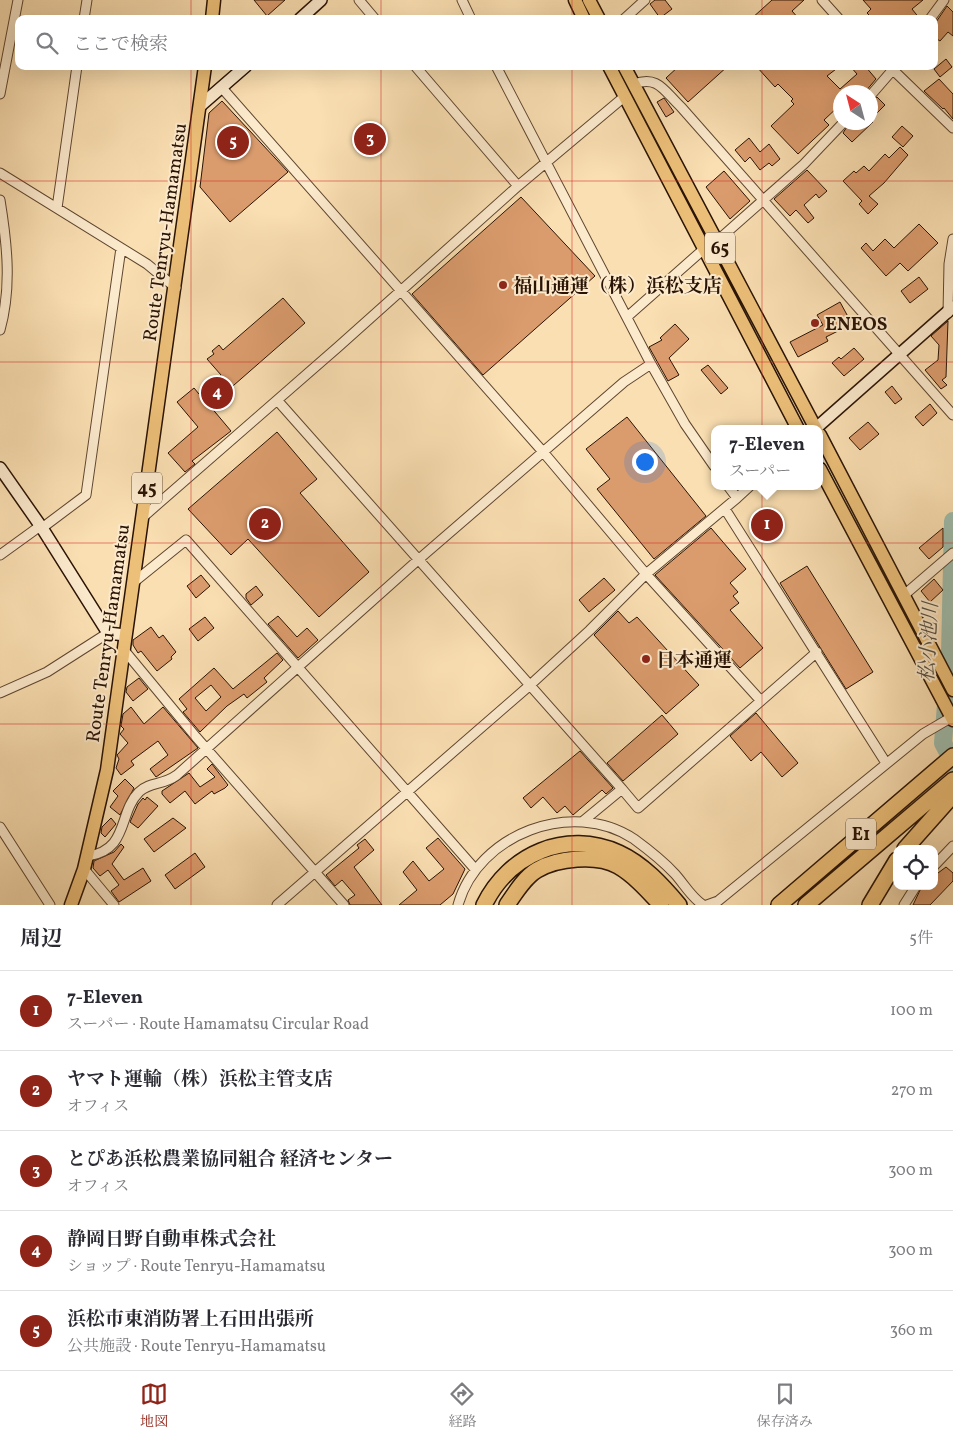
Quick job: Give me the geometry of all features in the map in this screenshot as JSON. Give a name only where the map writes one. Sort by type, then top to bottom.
[{"type":"highway","name":"E1","points":[[779,905],[948,760]]},
{"type":"highway","name":"E1","points":[[806,905],[953,785]]},
{"type":"highway","points":[[908,845],[953,785]]},
{"type":"highway","points":[[484,905],[490,893],[508,870],[529,856],[554,847],[579,844],[598,846],[619,853],[644,868],[679,905]]},
{"type":"highway","points":[[507,905],[536,870],[560,861],[588,858],[618,866],[661,905]]},
{"type":"highway","points":[[870,905],[893,867]]},
{"type":"main road","points":[[212,15],[214,0]]},
{"type":"main road","points":[[575,0],[582,15]]},
{"type":"main road","points":[[589,0],[597,15]]},
{"type":"main road","name":"Route Tenryu-Hamamatsu","points":[[71,905],[88,856],[107,770],[176,288],[204,70]]},
{"type":"main road","name":"65","points":[[611,70],[796,425]]},
{"type":"main road","name":"65","points":[[626,70],[814,425]]},
{"type":"main road","name":"65","points":[[823,442],[953,690]]},
{"type":"main road","points":[[823,475],[952,718]]},
{"type":"street","points":[[15,15],[18,0]]},
{"type":"street","points":[[84,15],[86,0]]},
{"type":"street","points":[[304,15],[321,0]]},
{"type":"street","points":[[359,0],[372,15]]},
{"type":"street","points":[[462,0],[470,15]]},
{"type":"street","points":[[628,15],[645,0]]},
{"type":"street","points":[[822,0],[835,15]]},
{"type":"street","points":[[933,15],[944,0]]},
{"type":"street","points":[[0,94],[15,16]]},
{"type":"street","points":[[57,208],[76,70]]},
{"type":"street","points":[[200,106],[242,70]]},
{"type":"street","points":[[418,70],[518,186]]},
{"type":"street","points":[[498,70],[651,364],[685,424],[711,462]]},
{"type":"street","points":[[878,86],[891,70]]},
{"type":"street","points":[[895,70],[953,128]]},
{"type":"street","points":[[634,84],[647,79],[661,87],[951,413]]},
{"type":"street","points":[[222,88],[544,453],[646,574],[761,702]]},
{"type":"street","points":[[143,516],[278,400],[584,128],[624,97]]},
{"type":"street","points":[[716,241],[764,201],[836,130]]},
{"type":"street","points":[[0,173],[147,264],[176,288]]},
{"type":"street","points":[[0,200],[7,245],[6,306],[0,330]]},
{"type":"street","points":[[823,425],[951,309],[949,264],[953,239]]},
{"type":"street","points":[[0,555],[36,529],[42,528],[86,495],[121,248]]},
{"type":"street","points":[[627,317],[705,248]]},
{"type":"street","points":[[88,856],[96,855],[114,842],[122,831],[131,804],[139,793],[153,784],[166,783],[207,749],[418,560],[624,382],[651,364]]},
{"type":"street","points":[[278,400],[638,808],[817,652]]},
{"type":"street","points":[[0,468],[42,528],[108,633]]},
{"type":"street","points":[[731,490],[737,498]]},
{"type":"street","points":[[277,905],[529,686],[590,630],[646,574],[746,490]]},
{"type":"street","points":[[725,509],[886,763]]},
{"type":"street","points":[[134,582],[186,540],[475,869]]},
{"type":"street","points":[[903,596],[950,555]]},
{"type":"street","points":[[0,693],[47,672],[108,633],[125,635]]},
{"type":"street","points":[[124,650],[207,749],[344,905]]},
{"type":"street","points":[[707,905],[718,901],[886,763],[936,725],[952,718]]},
{"type":"street","points":[[582,822],[622,789]]},
{"type":"street","points":[[458,905],[461,893],[475,869],[494,849],[519,834],[543,826],[582,822],[610,828],[632,838],[665,864],[703,905]]},
{"type":"street","points":[[0,827],[3,838],[50,905]]},
{"type":"street","points":[[938,862],[953,846]]},
{"type":"street","points":[[84,869],[114,905]]},
{"type":"street","points":[[904,905],[913,890]]},
{"type":"building","points":[[254,0],[285,0],[268,15]]},
{"type":"building","points":[[655,0],[665,0],[672,9],[664,15],[658,15],[650,4]]},
{"type":"building","points":[[772,0],[804,0],[792,11],[796,15],[755,15]]},
{"type":"building","points":[[863,0],[923,0],[912,9],[917,15],[869,15],[867,13],[871,9]]},
{"type":"building","points":[[947,6],[953,12],[953,36],[948,32],[940,41],[938,40],[938,19]]},
{"type":"building","points":[[946,59],[952,67],[940,77],[935,70],[938,70],[938,66]]},
{"type":"building","points":[[675,70],[724,70],[688,102],[666,78]]},
{"type":"building","points":[[760,70],[835,70],[827,76],[836,85],[833,85],[833,112],[824,120],[829,125],[798,154],[771,126],[794,104],[791,101],[793,99],[778,84],[775,87]]},
{"type":"building","points":[[854,70],[868,70],[876,79],[871,85],[845,85],[857,74]]},
{"type":"building","points":[[939,79],[953,94],[953,119],[944,108],[924,91]]},
{"type":"building","points":[[664,98],[674,112],[666,117],[657,102]]},
{"type":"building","points":[[878,98],[885,105],[878,112]]},
{"type":"building","points":[[222,101],[288,172],[230,222],[200,187],[209,113]]},
{"type":"building","points":[[902,126],[913,136],[903,147],[892,137]]},
{"type":"building","points":[[845,130],[865,130],[852,142],[843,133]]},
{"type":"building","points":[[749,138],[760,152],[769,144],[780,159],[772,166],[769,163],[760,170],[750,157],[745,162],[735,150]]},
{"type":"building","points":[[900,147],[908,155],[884,183],[869,196],[878,204],[868,214],[859,204],[862,201],[843,181],[854,171],[856,173],[864,166],[869,171],[885,154],[889,158]]},
{"type":"building","points":[[807,170],[827,191],[819,198],[816,194],[804,205],[814,218],[808,223],[796,210],[790,216],[774,199]]},
{"type":"building","points":[[724,171],[750,201],[730,219],[706,187]]},
{"type":"building","name":"福山通運（株）浜松支店","points":[[521,197],[595,276],[483,375],[412,294]]},
{"type":"building","points":[[919,224],[938,243],[908,271],[900,263],[886,276],[861,248],[866,243],[873,251],[885,239],[894,248]]},
{"type":"building","points":[[919,277],[928,289],[910,303],[901,291]]},
{"type":"building","points":[[283,298],[305,323],[210,406],[231,431],[192,461],[195,464],[185,472],[168,453],[198,427],[177,402],[194,388],[199,394],[221,375],[207,359],[214,354],[212,351],[219,345],[223,350]]},
{"type":"building","points":[[840,302],[852,324],[826,337],[828,341],[798,357],[790,342],[823,325],[817,315]]},
{"type":"building","points":[[948,321],[946,377],[942,380],[947,385],[941,389],[925,370],[938,360],[939,345],[931,336]]},
{"type":"building","points":[[675,324],[689,339],[669,358],[679,375],[668,381],[649,347],[662,340],[660,338]]},
{"type":"building","points":[[854,348],[864,359],[844,376],[832,363],[839,357],[841,359]]},
{"type":"building","points":[[708,365],[728,388],[721,394],[701,370]]},
{"type":"building","points":[[892,386],[902,399],[895,404],[885,392]]},
{"type":"building","points":[[930,404],[937,413],[923,426],[915,417]]},
{"type":"building","points":[[627,417],[706,516],[654,559],[597,489],[610,479],[586,449]]},
{"type":"building","points":[[868,422],[879,434],[860,450],[849,438]]},
{"type":"building","points":[[277,432],[317,479],[300,493],[369,572],[319,617],[248,539],[231,555],[188,509]]},
{"type":"building","points":[[711,528],[746,569],[730,583],[738,592],[733,596],[739,603],[730,610],[763,648],[740,668],[655,575]]},
{"type":"building","points":[[943,528],[943,547],[929,559],[919,548]]},
{"type":"building","points":[[807,566],[873,672],[846,689],[780,583]]},
{"type":"building","points":[[201,575],[210,586],[196,598],[187,586]]},
{"type":"building","points":[[604,578],[615,590],[589,612],[579,600]]},
{"type":"building","points":[[934,579],[943,590],[930,602],[921,591]]},
{"type":"building","points":[[256,586],[263,595],[251,605],[246,598],[246,594]]},
{"type":"building","name":"日本通運","points":[[618,611],[629,623],[637,617],[699,685],[666,714],[594,635]]},
{"type":"building","points":[[278,616],[297,637],[307,628],[318,640],[298,658],[268,624]]},
{"type":"building","points":[[205,617],[214,628],[198,641],[189,629]]},
{"type":"building","points":[[151,627],[159,638],[163,635],[176,652],[171,657],[172,659],[157,671],[141,651],[138,653],[133,645],[133,640]]},
{"type":"building","points":[[277,653],[283,660],[264,678],[267,682],[247,698],[244,694],[227,706],[200,732],[183,712],[187,709],[179,699],[214,668],[233,689]],"holes":[[[211,685],[221,697],[206,711],[195,698]]]},
{"type":"building","points":[[139,678],[148,689],[133,701],[126,692],[127,687]]},
{"type":"building","points":[[131,707],[144,724],[163,707],[198,748],[156,777],[150,769],[168,755],[158,741],[131,761],[134,765],[121,775],[116,768],[119,759],[117,755],[128,743],[120,734],[124,729],[121,726],[123,714]]},
{"type":"building","points":[[756,713],[798,763],[782,777],[761,752],[751,761],[730,736]]},
{"type":"building","points":[[662,715],[678,734],[623,781],[607,763]]},
{"type":"building","points":[[580,751],[613,788],[606,794],[602,790],[573,815],[565,806],[557,813],[543,797],[531,808],[523,798]]},
{"type":"building","points":[[212,764],[228,785],[225,788],[214,794],[212,791],[195,804],[185,791],[170,803],[162,794],[162,791],[189,773],[200,787],[215,777],[207,769]]},
{"type":"building","points":[[125,779],[134,788],[120,815],[110,807],[118,796],[113,791]]},
{"type":"building","points":[[147,797],[158,806],[138,828],[130,822],[138,804],[143,798],[145,800]]},
{"type":"building","points":[[111,818],[116,824],[105,837],[101,833],[102,827]]},
{"type":"building","points":[[173,818],[186,828],[154,852],[144,839]]},
{"type":"building","points":[[438,838],[465,869],[453,894],[440,905],[399,905],[417,890],[403,872],[413,861],[429,881],[444,869],[426,848]]},
{"type":"building","points":[[365,839],[374,850],[354,867],[382,905],[350,905],[348,900],[355,895],[342,880],[335,886],[326,875],[359,848],[357,845]]},
{"type":"building","points":[[121,844],[124,847],[112,864],[124,880],[143,868],[151,881],[119,902],[111,891],[119,885],[108,870],[100,876],[93,868],[94,861],[114,852]]},
{"type":"building","points":[[195,853],[205,867],[175,889],[165,875]]},
{"type":"building","points":[[946,867],[953,873],[953,881],[930,905],[913,905],[920,890],[938,890],[938,873]]},
{"type":"waterway","name":"松小池川","points":[[953,521],[950,654],[943,743],[953,762]]},
{"type":"place","name":"とぴあ浜松農業協同組合 経済センター","points":[[370,139]]},
{"type":"place","name":"浜松市東消防署上石田出張所","points":[[233,142]]},
{"type":"place","name":"福山通運（株）浜松支店","points":[[503,285]]},
{"type":"place","name":"ENEOS","points":[[815,323]]},
{"type":"place","name":"静岡日野自動車株式会社","points":[[217,393]]},
{"type":"place","name":"ヤマト運輸（株）浜松主管支店","points":[[265,524]]},
{"type":"place","name":"7-Eleven","points":[[767,525]]},
{"type":"place","name":"日本通運","points":[[646,659]]}]
